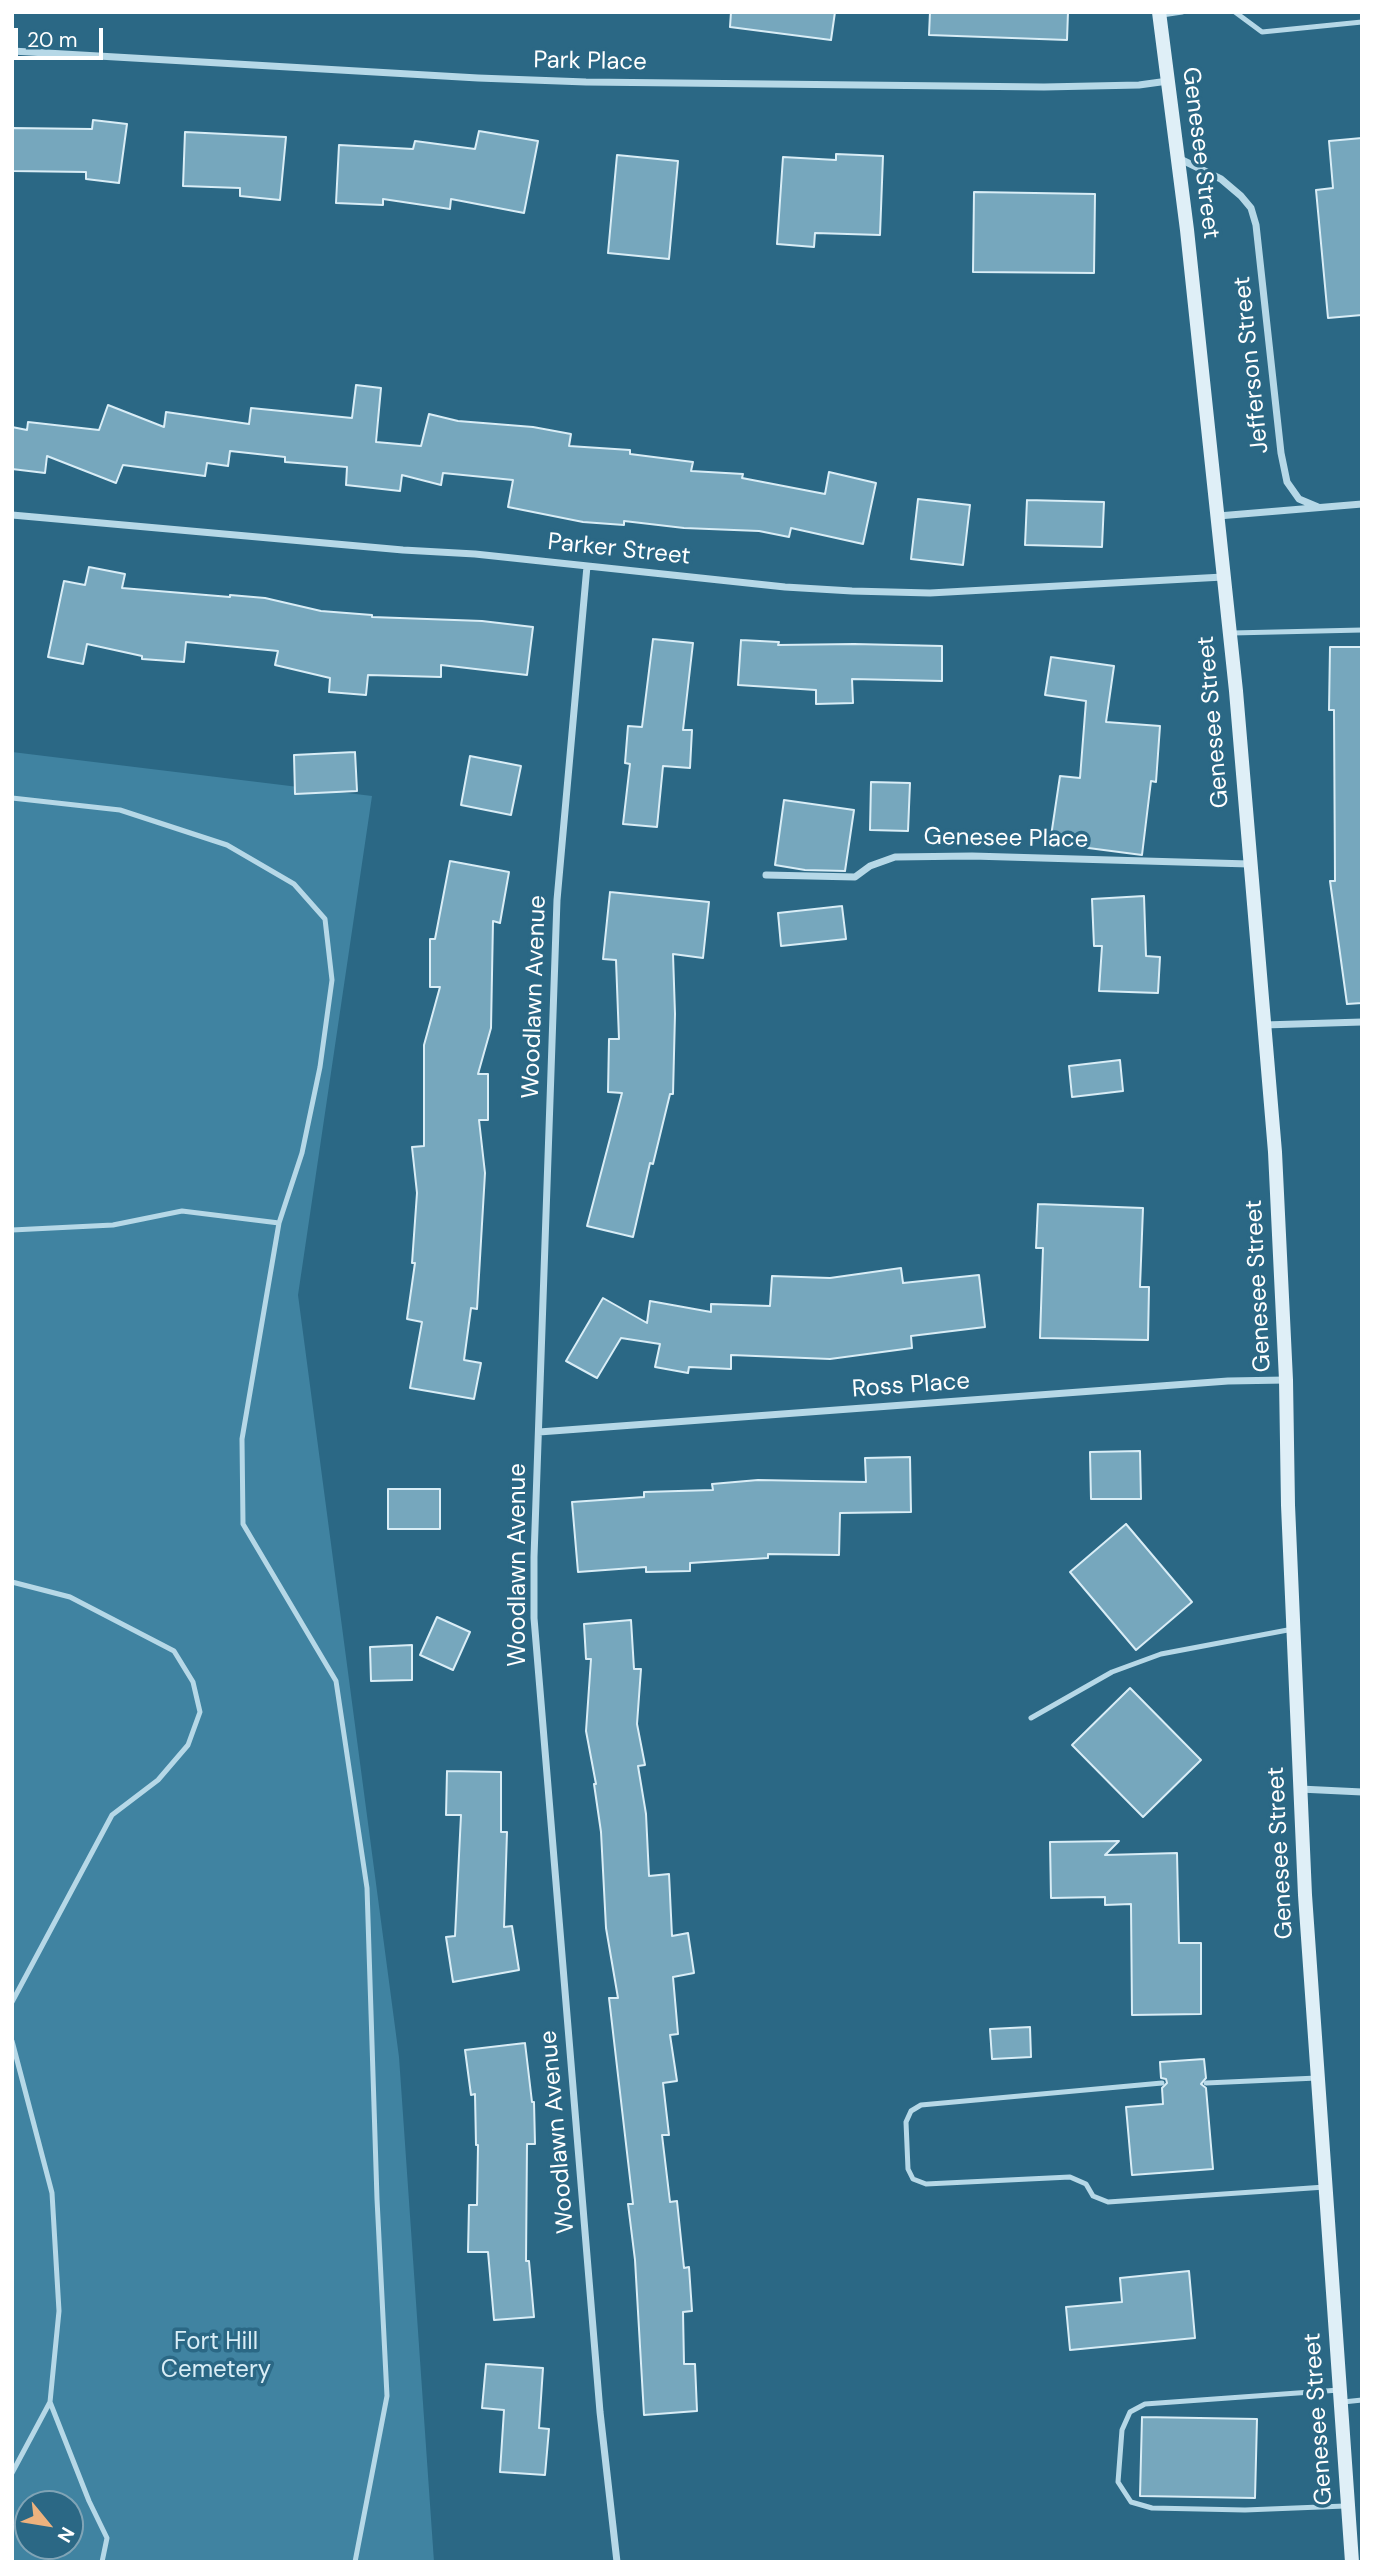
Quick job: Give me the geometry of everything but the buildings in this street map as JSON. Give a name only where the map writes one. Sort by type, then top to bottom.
[{"type":"main road","name":"Genesee Street","points":[[1159,14],[1218,516],[1275,1152],[1300,1789],[1317,2078],[1352,2562]]},
{"type":"street","name":"Park Place","points":[[12,51],[586,82],[1044,87],[1139,85],[1168,81]]},
{"type":"street","name":"Jefferson Street","points":[[1178,158],[1221,178],[1251,208],[1256,225],[1280,453],[1287,482],[1299,499],[1318,507]]},
{"type":"street","points":[[1218,516],[1362,503]]},
{"type":"street","name":"Parker Street","points":[[12,515],[587,566],[785,587],[917,593],[1223,577]]},
{"type":"street","name":"Woodlawn Avenue","points":[[587,566],[557,900],[534,1618],[598,2385],[617,2562]]},
{"type":"street","name":"Genesee Place","points":[[766,876],[855,877],[870,866],[895,857],[972,856],[1249,864]]},
{"type":"street","points":[[1263,1025],[1362,1021]]},
{"type":"street","name":"Ross Place","points":[[538,1432],[1228,1381],[1286,1380]]},
{"type":"street","points":[[1300,1789],[1362,1793]]},
{"type":"lane","points":[[1159,14],[1182,12]]},
{"type":"lane","points":[[1235,12],[1262,32],[1362,22]]},
{"type":"lane","points":[[1229,633],[1362,629]]},
{"type":"lane","points":[[12,798],[120,810],[227,845],[294,884],[325,919],[332,980],[320,1067],[303,1153],[279,1223],[242,1439],[243,1524],[336,1681],[367,1888],[377,2199],[387,2396],[355,2562]]},
{"type":"lane","points":[[12,1230],[113,1225],[182,1211],[279,1223]]},
{"type":"lane","points":[[12,1581],[70,1597],[174,1651],[193,1682],[200,1712],[188,1745],[158,1780],[112,1815],[12,2002]]},
{"type":"lane","points":[[1031,1718],[1112,1672],[1149,1659],[1293,1629]]},
{"type":"lane","points":[[12,2041],[51,2193],[59,2311],[50,2402],[12,2473]]},
{"type":"lane","points":[[1206,2083],[1317,2078]]},
{"type":"lane","points":[[1162,2083],[921,2105],[912,2111],[906,2122],[908,2169],[913,2179],[926,2184],[1070,2177],[1086,2184],[1093,2196],[1108,2202],[1325,2187]]},
{"type":"lane","points":[[1348,2506],[1245,2510],[1152,2508],[1131,2502],[1118,2482],[1122,2430],[1130,2412],[1145,2404],[1340,2396],[1362,2400]]},
{"type":"lane","points":[[50,2402],[89,2501],[107,2538],[102,2562]]},
{"type":"green space","name":"Fort Hill Cemetery","points":[[12,752],[372,796],[298,1295],[399,2057],[434,2562],[12,2562]]}]
